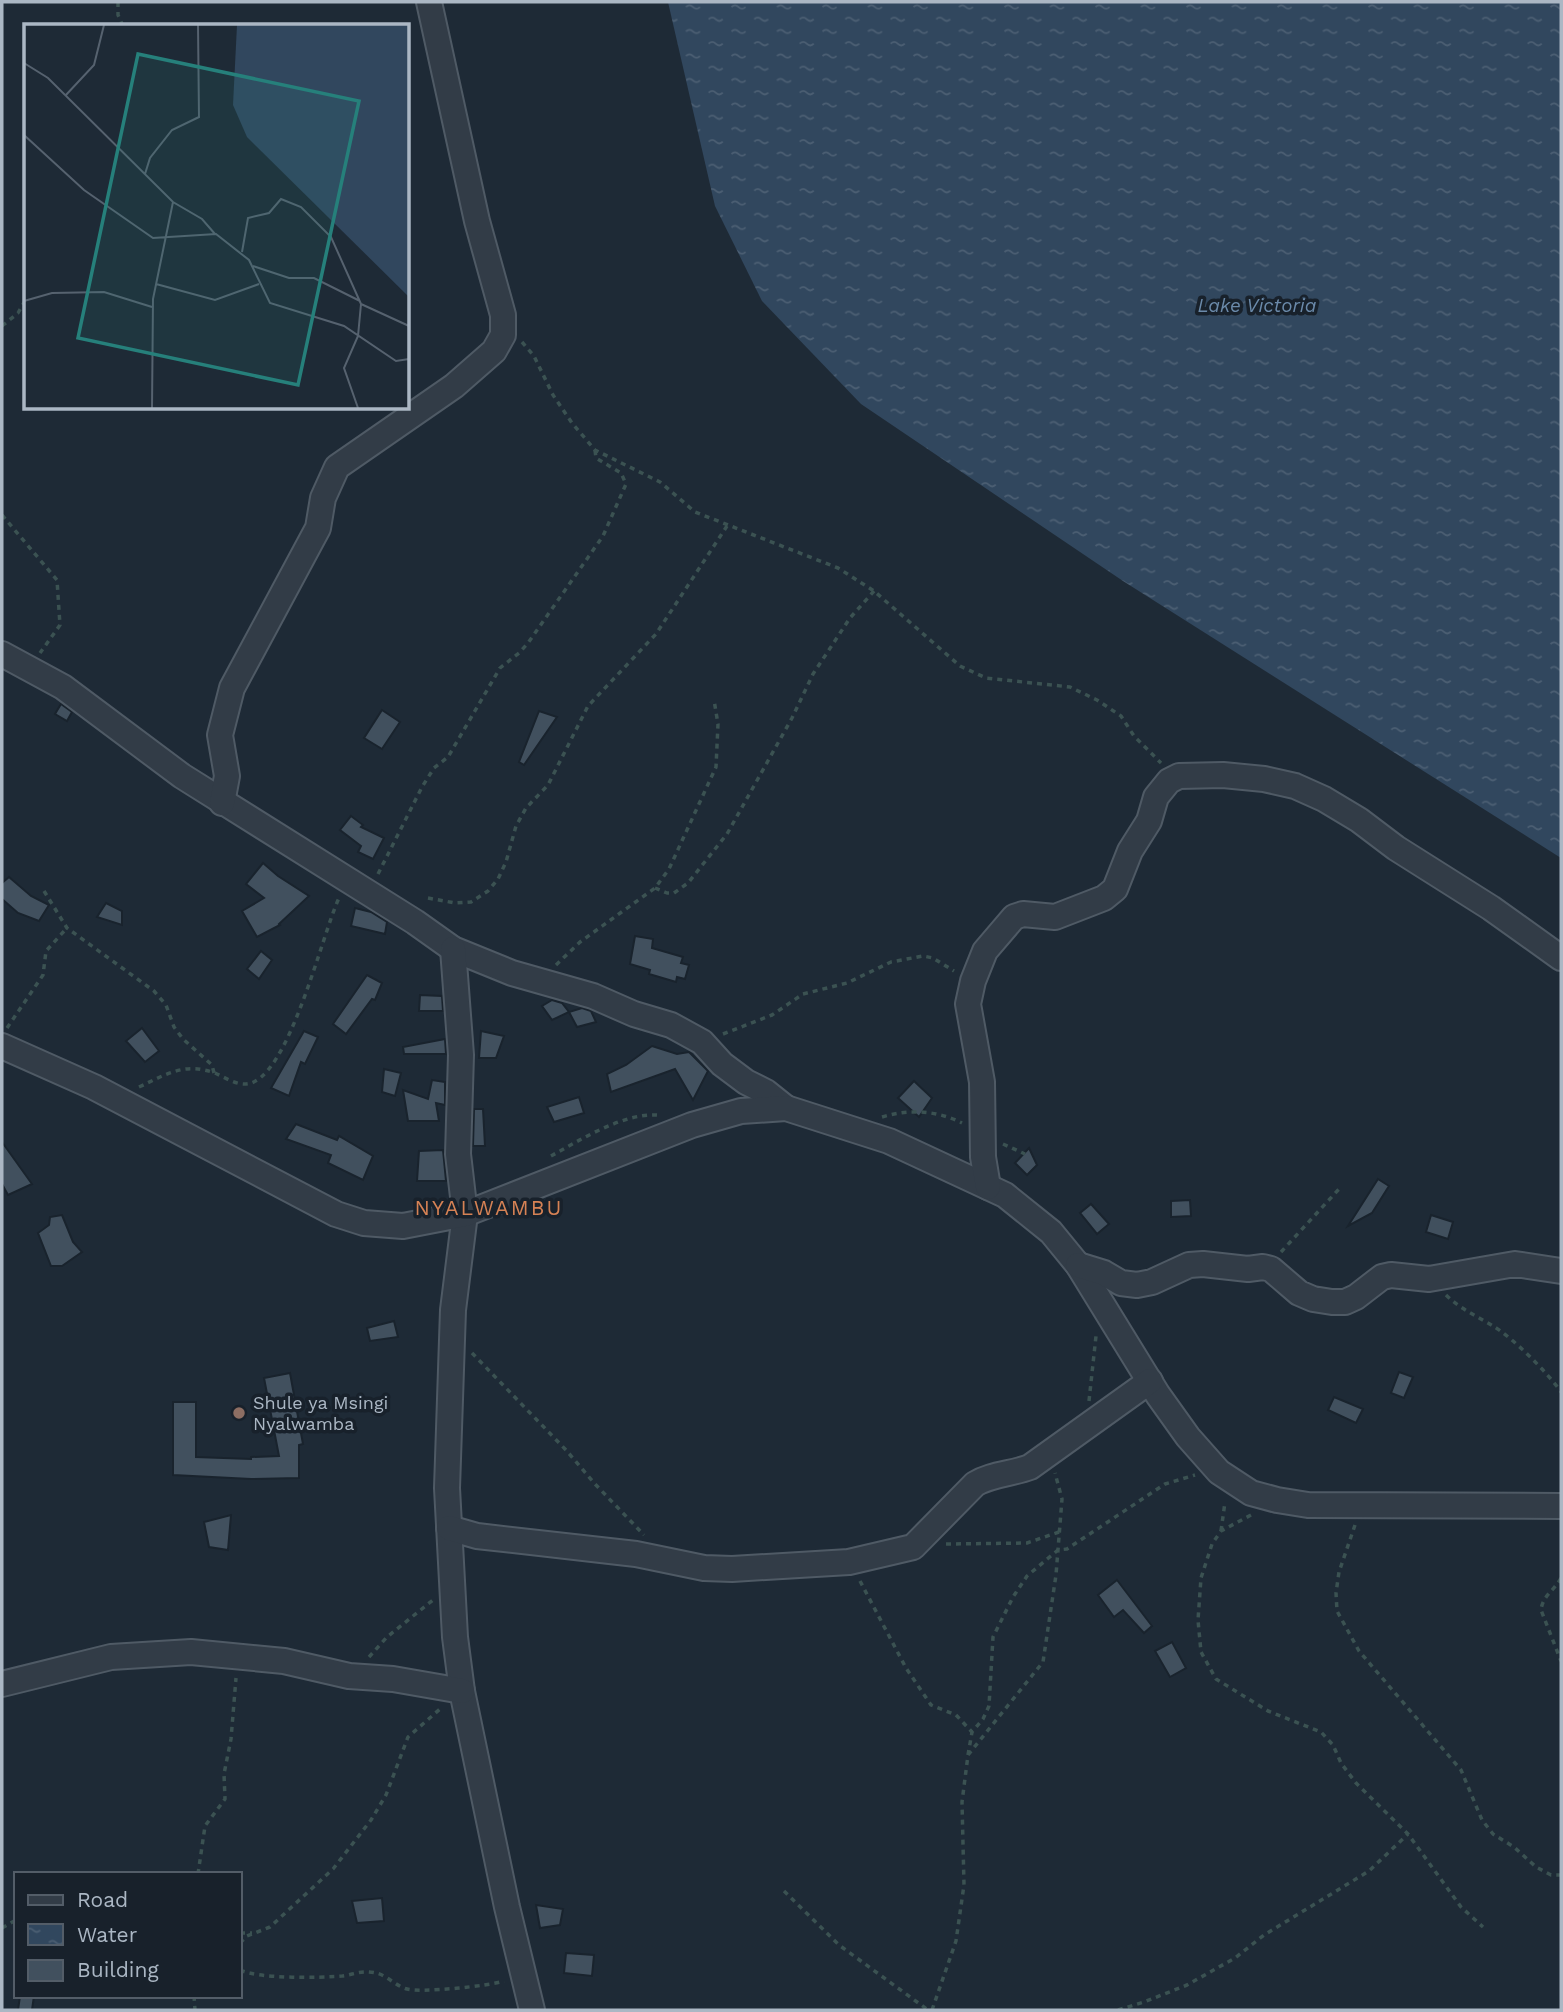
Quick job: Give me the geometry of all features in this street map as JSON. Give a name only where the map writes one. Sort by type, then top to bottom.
[{"type":"street","points":[[222,803],[227,776],[220,734],[232,688],[318,528],[323,498],[337,467],[426,407],[494,351],[503,335],[503,319],[477,220],[429,2]]},
{"type":"street","points":[[2,654],[63,687],[222,803],[415,922],[453,949],[541,983],[593,996],[634,1014],[671,1025],[702,1042],[722,1064],[786,1108],[889,1141],[1005,1195],[1051,1232],[1078,1265],[1188,1437],[1222,1474],[1251,1493],[1308,1505],[1561,1506]]},
{"type":"street","points":[[988,1187],[982,1082],[968,1004],[972,981],[985,951],[1014,917],[1023,914],[1055,917],[1104,898],[1115,890],[1130,851],[1149,821],[1156,797],[1169,781],[1179,776],[1223,775],[1264,779],[1295,786],[1324,799],[1491,908],[1561,958]]},
{"type":"street","points":[[453,949],[461,1055],[458,1154],[465,1214],[452,1334],[447,1488],[455,1637],[462,1691],[532,2010]]},
{"type":"street","points":[[2,1046],[115,1098],[336,1214],[364,1223],[403,1226],[465,1214],[692,1125],[741,1111],[786,1108]]},
{"type":"street","points":[[1078,1265],[1104,1273],[1121,1283],[1137,1285],[1152,1282],[1189,1265],[1248,1269],[1263,1267],[1271,1269],[1299,1293],[1313,1299],[1345,1302],[1391,1275],[1429,1279],[1515,1264],[1561,1271]]},
{"type":"street","points":[[449,1528],[477,1536],[636,1554],[704,1568],[732,1569],[849,1562],[913,1547],[975,1484],[985,1478],[1015,1473],[1030,1467],[1150,1381]]},
{"type":"street","points":[[2,1684],[111,1657],[191,1652],[284,1661],[349,1676],[393,1679],[462,1691]]},
{"type":"path","points":[[118,2],[118,15],[122,24]]},
{"type":"path","points":[[2,326],[18,313],[24,302]]},
{"type":"path","points":[[503,319],[534,356],[553,395],[572,424],[595,450],[660,482],[695,512],[838,568],[874,591],[968,670],[986,678],[1070,687],[1097,700],[1121,716],[1153,757],[1179,776]]},
{"type":"path","points":[[115,1098],[181,1069],[196,1068],[246,1084],[260,1080],[274,1066],[288,1039],[327,929],[434,768],[448,757],[500,668],[528,643],[603,536],[626,484],[621,473],[596,458],[595,450]]},
{"type":"path","points":[[2,515],[57,580],[60,625],[30,669]]},
{"type":"path","points":[[428,898],[455,903],[471,902],[488,891],[506,862],[516,826],[526,808],[548,785],[588,706],[656,634],[727,525]]},
{"type":"path","points":[[655,888],[674,893],[688,883],[727,834],[792,718],[813,674],[850,618],[874,591]]},
{"type":"path","points":[[541,983],[559,961],[580,942],[655,888],[669,869],[716,767],[718,736],[714,700]]},
{"type":"path","points":[[44,891],[67,928],[154,991],[166,1005],[174,1027],[183,1039],[212,1065],[214,1073]]},
{"type":"path","points":[[2,1036],[43,975],[46,951],[67,928]]},
{"type":"path","points":[[702,1042],[772,1015],[803,994],[847,983],[891,962],[923,956],[933,958],[972,981]]},
{"type":"path","points":[[846,1128],[894,1113],[922,1112],[954,1119],[1026,1154]]},
{"type":"path","points":[[1263,1267],[1276,1257],[1339,1189]]},
{"type":"path","points":[[1429,1279],[1468,1313],[1496,1327],[1553,1379],[1561,1392]]},
{"type":"path","points":[[1091,1424],[1090,1379],[1096,1350],[1096,1327]]},
{"type":"path","points":[[452,1334],[566,1450],[666,1560]]},
{"type":"path","points":[[968,1755],[1043,1662],[1056,1575],[1062,1499],[1048,1454]]},
{"type":"path","points":[[784,1891],[839,1945],[930,2010],[956,1941],[964,1885],[962,1802],[968,1755],[972,1732],[989,1706],[993,1637],[1001,1619],[1027,1576],[1058,1550],[1067,1549],[1165,1485],[1184,1477],[1222,1474],[1225,1513],[1221,1531],[1212,1544],[1201,1578],[1198,1620],[1201,1652],[1216,1679],[1268,1711],[1321,1732],[1333,1745],[1341,1763],[1356,1783],[1408,1834],[1461,1908],[1483,1927]]},
{"type":"path","points":[[1221,1531],[1277,1500]]},
{"type":"path","points":[[1360,1506],[1339,1572],[1337,1611],[1359,1651],[1461,1770],[1482,1820],[1493,1834],[1514,1847],[1536,1867],[1551,1875],[1561,1875]]},
{"type":"path","points":[[944,1545],[1027,1543],[1059,1532]]},
{"type":"path","points":[[849,1562],[906,1668],[931,1705],[956,1715],[972,1732]]},
{"type":"path","points":[[1561,1578],[1542,1602],[1541,1610],[1561,1661]]},
{"type":"path","points":[[366,1659],[387,1637],[452,1586]]},
{"type":"path","points":[[198,1872],[205,1826],[225,1799],[224,1774],[231,1740],[240,1656]]},
{"type":"path","points":[[242,1942],[270,1927],[334,1869],[386,1795],[408,1737],[462,1691]]},
{"type":"path","points":[[1118,2010],[1187,1985],[1235,1958],[1264,1935],[1369,1871],[1408,1834]]},
{"type":"path","points":[[242,1933],[255,1933]]},
{"type":"path","points":[[242,1970],[289,1976],[336,1976],[371,1971],[410,1990],[485,1986],[523,1976]]},
{"type":"water","name":"Lake Victoria","points":[[668,2],[1561,2],[1561,858],[1123,581],[861,404],[762,301],[715,206]]},
{"type":"building","points":[[61,704],[72,712],[67,721],[55,714]]},
{"type":"building","points":[[382,710],[400,722],[382,749],[364,738]]},
{"type":"building","points":[[539,711],[557,717],[524,765],[519,762]]},
{"type":"building","points":[[351,816],[363,825],[361,827],[384,838],[373,859],[358,852],[361,846],[340,830]]},
{"type":"building","points":[[263,863],[309,896],[280,925],[257,937],[242,911],[264,898],[246,884]]},
{"type":"building","points":[[9,877],[31,896],[49,905],[39,921],[18,913],[2,899],[2,883]]},
{"type":"building","points":[[106,903],[122,911],[122,925],[97,917]]},
{"type":"building","points":[[355,908],[371,912],[387,922],[385,934],[351,926]]},
{"type":"building","points":[[635,936],[653,939],[652,948],[683,957],[681,963],[689,965],[685,979],[677,977],[676,982],[649,974],[650,970],[630,964]]},
{"type":"building","points":[[261,951],[272,960],[259,979],[247,969]]},
{"type":"building","points":[[367,975],[382,983],[375,1000],[372,999],[346,1034],[333,1024]]},
{"type":"building","points":[[420,995],[442,996],[443,1011],[419,1011]]},
{"type":"building","points":[[552,1000],[562,1003],[569,1012],[552,1020],[542,1006]]},
{"type":"building","points":[[582,1008],[591,1011],[596,1022],[577,1027],[569,1012]]},
{"type":"building","points":[[142,1028],[159,1051],[145,1062],[126,1041]]},
{"type":"building","points":[[304,1031],[318,1037],[305,1064],[301,1062],[289,1096],[271,1088]]},
{"type":"building","points":[[481,1031],[504,1036],[496,1058],[479,1058]]},
{"type":"building","points":[[445,1039],[446,1054],[404,1054],[403,1047]]},
{"type":"building","points":[[652,1046],[677,1054],[689,1052],[708,1071],[693,1100],[675,1069],[611,1092],[607,1074],[626,1065]]},
{"type":"building","points":[[384,1069],[401,1073],[395,1096],[382,1092]]},
{"type":"building","points":[[432,1080],[445,1082],[445,1105],[436,1103],[439,1121],[408,1121],[403,1090],[428,1099]]},
{"type":"building","points":[[914,1081],[932,1098],[919,1117],[898,1098]]},
{"type":"building","points":[[579,1097],[584,1113],[554,1122],[547,1107]]},
{"type":"building","points":[[474,1109],[483,1109],[485,1146],[473,1146]]},
{"type":"building","points":[[296,1124],[337,1140],[339,1136],[373,1156],[363,1180],[328,1163],[331,1155],[286,1139]]},
{"type":"building","points":[[2,1142],[32,1184],[8,1195],[2,1184]]},
{"type":"building","points":[[1029,1148],[1037,1165],[1027,1175],[1015,1163]]},
{"type":"building","points":[[443,1150],[446,1181],[417,1181],[419,1151]]},
{"type":"building","points":[[1378,1179],[1389,1186],[1372,1213],[1348,1226]]},
{"type":"building","points":[[1190,1200],[1191,1216],[1171,1217],[1171,1201]]},
{"type":"building","points":[[1091,1204],[1109,1224],[1097,1234],[1080,1213]]},
{"type":"building","points":[[62,1215],[73,1242],[82,1252],[62,1266],[51,1266],[38,1233],[49,1225],[50,1217]]},
{"type":"building","points":[[1431,1215],[1453,1222],[1448,1239],[1426,1232]]},
{"type":"building","points":[[394,1321],[398,1337],[370,1341],[367,1328]]},
{"type":"building","points":[[1399,1372],[1413,1377],[1404,1398],[1391,1393]]},
{"type":"building","points":[[290,1373],[303,1444],[299,1445],[299,1478],[251,1479],[173,1475],[173,1402],[196,1402],[196,1457],[251,1459],[279,1456],[264,1378]]},
{"type":"building","points":[[1334,1397],[1363,1409],[1356,1423],[1328,1410]]},
{"type":"building","points":[[231,1515],[228,1550],[209,1547],[204,1522]]},
{"type":"building","points":[[1117,1580],[1152,1626],[1144,1633],[1123,1610],[1114,1617],[1098,1595]]},
{"type":"building","points":[[1172,1642],[1186,1668],[1170,1677],[1155,1651]]},
{"type":"building","points":[[382,1898],[384,1921],[357,1923],[352,1901]]},
{"type":"building","points":[[536,1905],[563,1909],[560,1925],[540,1928]]},
{"type":"building","points":[[566,1953],[594,1955],[592,1976],[564,1973]]},
{"type":"building","points":[[20,1998],[34,1998],[32,2010],[18,2010]]},
{"type":"place","name":"Shule ya Msingi Nyalwamba","points":[[239,1413]]},
{"type":"district","name":"NYALWAMBU","points":[[489,1208]]}]
